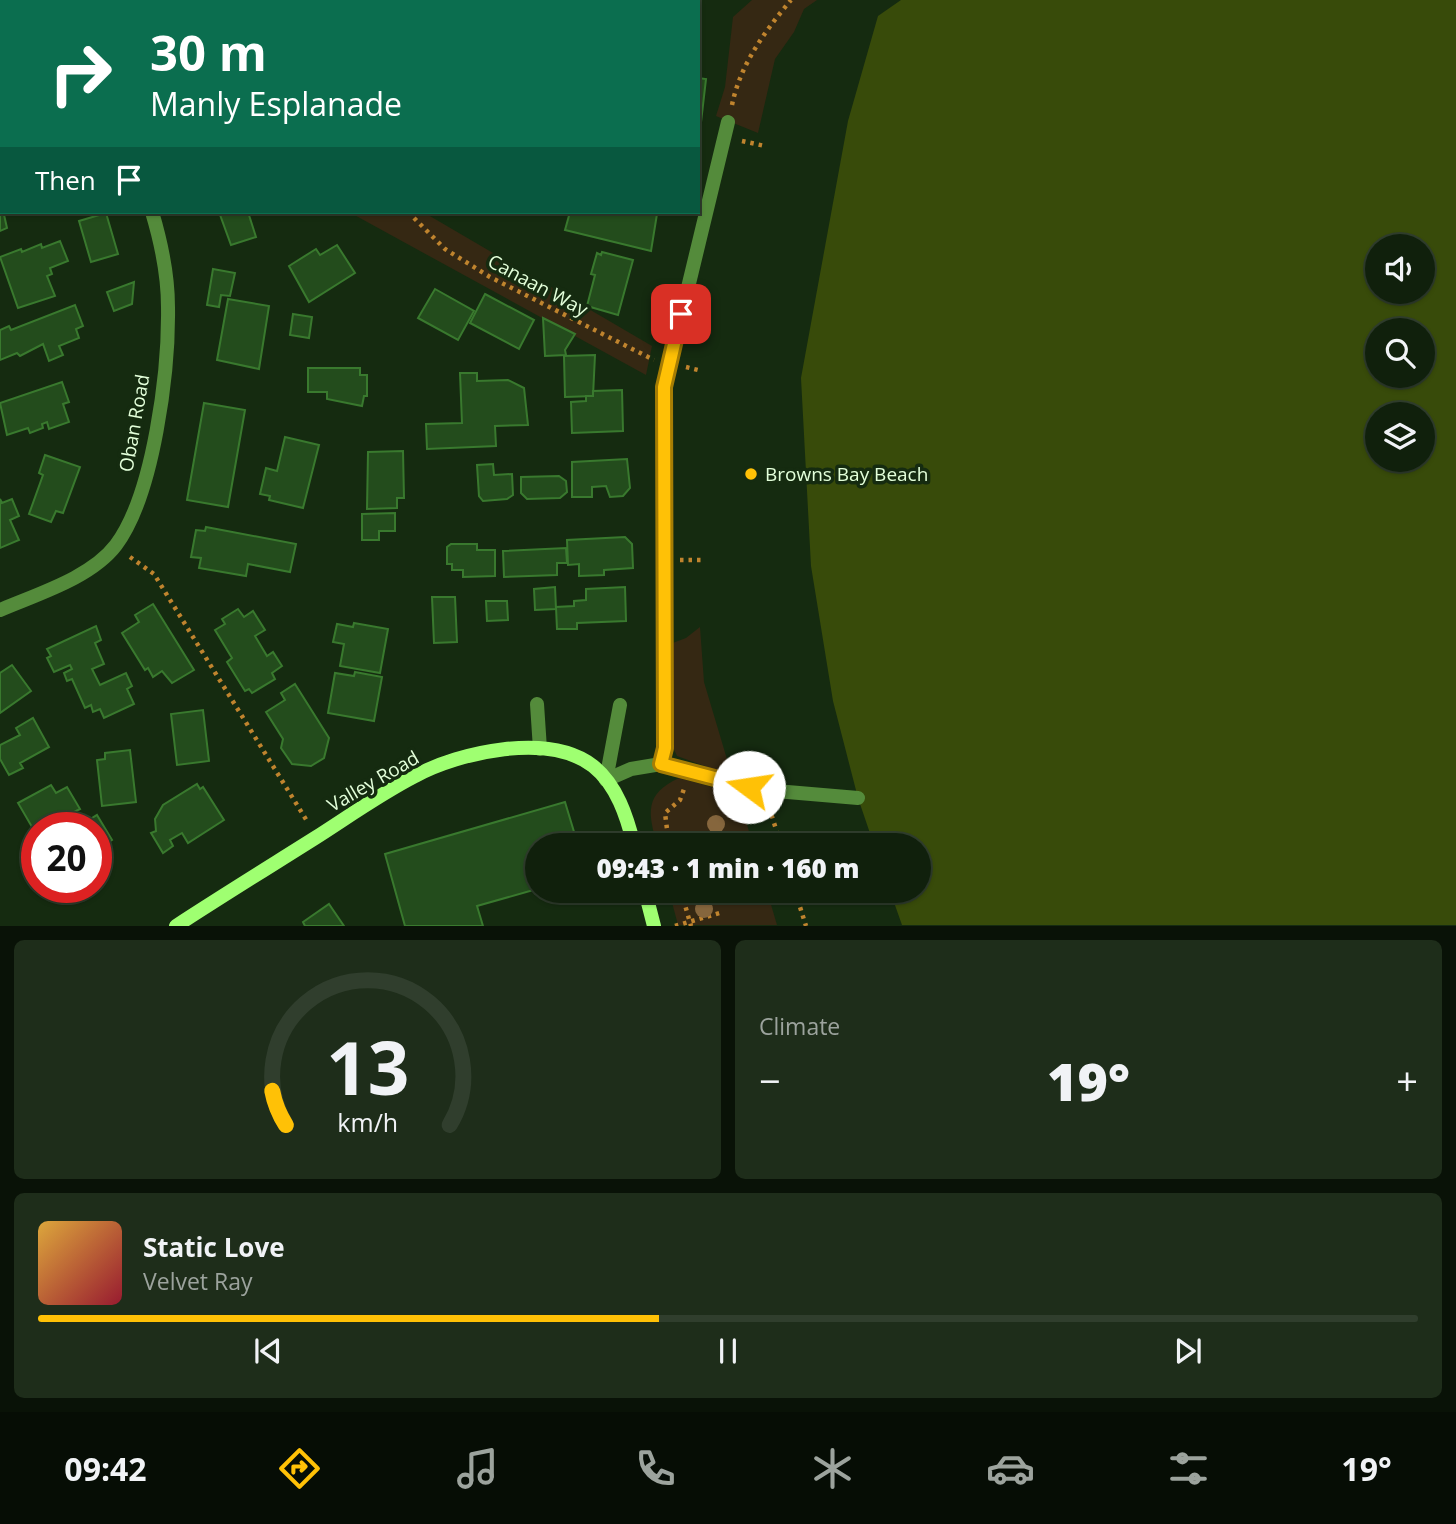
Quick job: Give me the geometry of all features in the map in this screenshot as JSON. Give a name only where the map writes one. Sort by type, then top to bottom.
[{"type":"street","points":[[661,764],[665,748],[664,387],[728,122]]},
{"type":"street","name":"Oban Road","points":[[0,610],[86,570],[115,547],[131,520],[150,464],[162,388],[168,308],[166,274],[152,214]]},
{"type":"street","points":[[537,704],[540,749]]},
{"type":"street","points":[[620,705],[606,780],[619,800],[630,833]]},
{"type":"street","name":"Valley Road","points":[[176,926],[428,770],[483,753],[540,749],[583,760],[606,780]]},
{"type":"street","points":[[606,780],[631,769],[661,764],[764,790],[858,798]]},
{"type":"street","points":[[648,903],[654,926]]},
{"type":"path","points":[[736,85],[767,28],[790,0]]},
{"type":"path","points":[[746,142],[765,146]]},
{"type":"path","name":"Canaan Way","points":[[410,214],[445,249],[490,277],[646,358],[668,365]]},
{"type":"path","points":[[690,367],[702,371]]},
{"type":"path","points":[[115,547],[154,574],[317,837]]},
{"type":"path","points":[[686,561],[704,560]]},
{"type":"path","points":[[684,903],[690,924]]},
{"type":"path","points":[[799,903],[806,926]]},
{"type":"path","points":[[675,926],[690,924],[723,912]]},
{"type":"shaded area","points":[[752,0],[817,0],[804,9],[794,32],[775,59],[758,133],[716,116],[725,87],[733,17]]},
{"type":"shaded area","points":[[901,0],[1456,0],[1456,925],[902,925],[894,903],[931,903],[931,833],[870,833],[833,701],[811,566],[801,378],[848,121],[878,16]]},
{"type":"shaded area","points":[[353,214],[426,214],[652,346],[646,375]]},
{"type":"shaded area","points":[[700,627],[704,682],[732,776],[677,756],[672,745],[670,644],[686,638]]},
{"type":"shaded area","points":[[679,778],[738,794],[749,833],[654,833],[651,814],[654,798],[668,784]]},
{"type":"shaded area","points":[[672,903],[771,903],[777,925],[678,925]]},
{"type":"building","points":[[700,78],[706,79],[700,131]]},
{"type":"building","points":[[0,214],[4,214],[7,228],[0,231]]},
{"type":"building","points":[[106,214],[118,254],[91,262],[79,221]]},
{"type":"building","points":[[220,214],[249,214],[256,237],[231,245]]},
{"type":"building","points":[[569,214],[657,214],[651,251],[565,230]]},
{"type":"building","points":[[60,241],[68,261],[50,268],[52,274],[47,276],[55,296],[18,308],[0,257],[21,249],[22,252],[41,244],[42,248]]},
{"type":"building","points":[[337,245],[355,273],[309,302],[289,266],[316,249],[320,255]]},
{"type":"building","points":[[602,252],[633,260],[618,315],[587,306],[595,275],[591,274],[597,253],[601,255]]},
{"type":"building","points":[[213,269],[235,273],[230,296],[221,295],[219,307],[207,305]]},
{"type":"building","points":[[134,282],[132,304],[114,311],[107,292]]},
{"type":"building","points":[[435,289],[474,311],[458,340],[418,318]]},
{"type":"building","points":[[485,294],[534,320],[519,349],[470,323]]},
{"type":"building","points":[[228,299],[269,306],[259,369],[217,360]]},
{"type":"building","points":[[75,305],[83,326],[76,329],[79,338],[59,346],[63,355],[49,361],[43,344],[20,356],[17,353],[0,360],[0,330],[9,326],[11,330]]},
{"type":"building","points":[[293,314],[312,317],[309,338],[290,335]]},
{"type":"building","points":[[543,318],[575,334],[565,350],[566,355],[545,356]]},
{"type":"building","points":[[595,355],[593,396],[565,397],[564,356]]},
{"type":"building","points":[[308,368],[360,368],[360,375],[367,375],[367,396],[364,396],[362,406],[327,399],[327,392],[308,392]]},
{"type":"building","points":[[460,373],[477,373],[477,381],[508,380],[524,388],[528,425],[495,426],[496,446],[427,449],[426,424],[462,423]]},
{"type":"building","points":[[62,382],[69,402],[63,404],[69,422],[49,429],[47,422],[42,424],[43,428],[30,433],[28,428],[7,435],[0,403]]},
{"type":"building","points":[[622,390],[623,431],[572,433],[571,402],[586,401],[586,396],[593,396],[593,391]]},
{"type":"building","points":[[204,403],[245,410],[228,507],[187,500]]},
{"type":"building","points":[[285,437],[319,445],[303,508],[269,500],[270,496],[260,494],[266,468],[277,471]]},
{"type":"building","points":[[403,451],[404,498],[397,498],[397,508],[367,509],[368,452]]},
{"type":"building","points":[[45,455],[80,467],[63,513],[56,511],[51,522],[29,514],[43,475],[39,473]]},
{"type":"building","points":[[627,459],[630,488],[623,496],[610,497],[606,486],[592,487],[592,497],[572,497],[572,462]]},
{"type":"building","points":[[493,464],[494,475],[512,474],[513,495],[507,499],[483,501],[479,496],[477,465]]},
{"type":"building","points":[[559,476],[566,481],[567,492],[560,498],[527,499],[521,493],[521,477]]},
{"type":"building","points":[[0,499],[2,503],[12,499],[19,516],[10,520],[19,540],[0,548]]},
{"type":"building","points":[[395,513],[395,531],[379,531],[379,540],[362,540],[362,514]]},
{"type":"building","points":[[206,527],[296,544],[290,572],[248,564],[246,576],[199,568],[201,558],[191,557],[196,530],[205,531]]},
{"type":"building","points":[[625,537],[632,544],[633,568],[604,570],[604,575],[579,576],[579,564],[568,565],[567,540]]},
{"type":"building","points":[[451,544],[477,544],[477,550],[495,550],[495,576],[463,577],[463,570],[452,570],[452,564],[447,564],[447,547]]},
{"type":"building","points":[[566,548],[567,563],[557,563],[557,575],[504,577],[503,551]]},
{"type":"building","points":[[555,587],[556,609],[535,610],[534,589]]},
{"type":"building","points":[[625,587],[626,621],[577,623],[577,629],[557,629],[556,607],[574,606],[574,601],[586,600],[586,589]]},
{"type":"building","points":[[432,597],[455,597],[457,642],[434,643]]},
{"type":"building","points":[[486,601],[507,601],[508,620],[487,621]]},
{"type":"building","points":[[153,604],[194,670],[172,683],[162,671],[153,677],[148,668],[145,670],[122,633],[139,622],[135,615]]},
{"type":"building","points":[[238,609],[244,617],[253,611],[265,630],[255,636],[267,656],[273,652],[282,666],[272,673],[275,679],[252,693],[249,689],[245,691],[227,662],[232,658],[215,630],[225,624],[222,619]]},
{"type":"building","points":[[354,623],[388,629],[380,673],[340,666],[344,644],[333,642],[337,624],[353,627]]},
{"type":"building","points":[[96,626],[101,640],[95,643],[104,664],[92,669],[100,685],[126,673],[132,686],[127,689],[134,704],[104,718],[100,709],[93,712],[91,705],[85,708],[72,679],[67,681],[64,673],[72,669],[70,665],[54,672],[47,658],[51,656],[47,649]]},
{"type":"building","points":[[12,665],[31,691],[0,713],[0,673]]},
{"type":"building","points":[[355,672],[382,677],[374,721],[328,713],[335,673],[354,676]]},
{"type":"building","points":[[295,684],[329,738],[324,758],[311,766],[292,764],[281,748],[283,739],[266,712],[285,700],[281,693]]},
{"type":"building","points":[[203,710],[209,761],[177,765],[171,714]]},
{"type":"building","points":[[33,718],[49,747],[20,763],[23,768],[9,775],[0,759],[0,745],[20,735],[16,728]]},
{"type":"building","points":[[130,750],[136,802],[102,806],[97,760],[105,759],[105,753]]},
{"type":"building","points":[[197,784],[200,789],[203,787],[224,820],[188,843],[182,833],[170,840],[173,846],[163,853],[151,833],[156,831],[155,819],[163,805]]},
{"type":"building","points":[[51,785],[56,793],[67,787],[80,809],[74,812],[23,812],[18,803]]},
{"type":"building","points":[[565,802],[574,833],[525,833],[525,892],[477,906],[483,926],[405,926],[385,854]]},
{"type":"building","points":[[329,904],[344,926],[305,926],[303,922]]},
{"type":"place","name":"Browns Bay Beach","points":[[751,474]]},
{"type":"route","points":[[681,314],[664,387],[665,748],[661,764],[749,787]]}]
